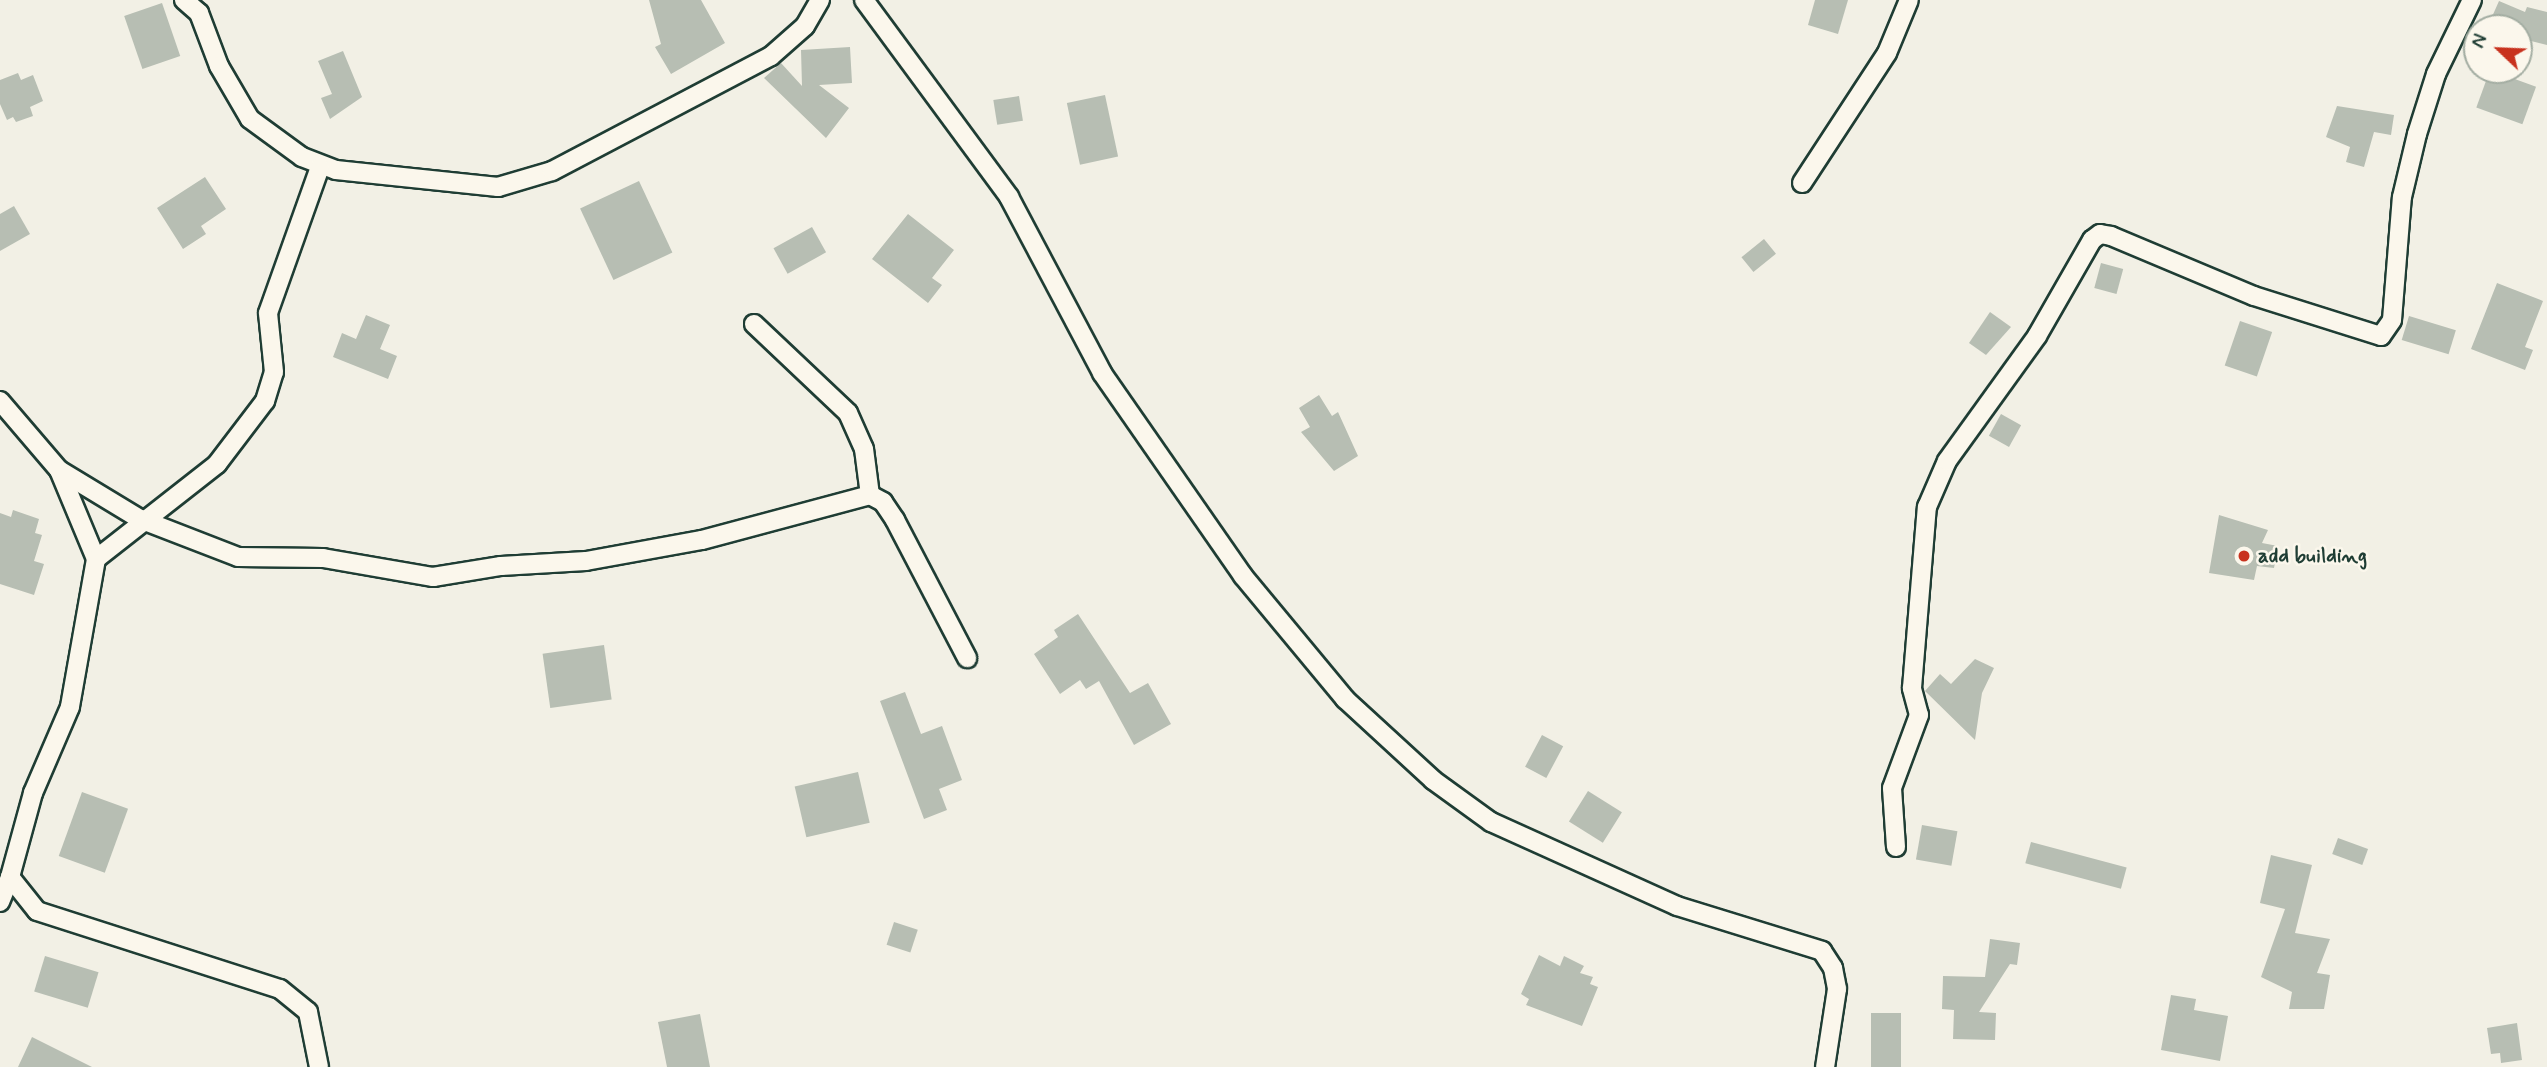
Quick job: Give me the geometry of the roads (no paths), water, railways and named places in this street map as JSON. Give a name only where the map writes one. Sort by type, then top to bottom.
[{"type":"street","points":[[184,0],[199,13],[219,66],[250,119],[271,138],[320,167],[498,187],[542,174],[771,56],[805,26],[820,0]]},
{"type":"street","points":[[864,0],[1009,197],[1102,373],[1242,576],[1345,699],[1433,780],[1491,822],[1677,906],[1822,951],[1833,968],[1837,989],[1825,1067]]},
{"type":"street","points":[[1802,183],[1882,62],[1909,0]]},
{"type":"street","points":[[1896,847],[1892,788],[1919,715],[1912,688],[1927,506],[1947,461],[2037,336],[2092,240],[2111,236],[2253,296],[2381,336],[2392,320],[2402,197],[2417,134],[2436,74],[2472,0]]},
{"type":"street","points":[[96,559],[141,519],[217,464],[265,401],[274,372],[268,313],[320,167]]},
{"type":"street","points":[[754,324],[848,413],[864,449],[870,495]]},
{"type":"street","points":[[0,401],[59,470],[96,559],[69,707],[33,793],[10,877],[0,902]]},
{"type":"street","points":[[59,470],[141,519],[238,557],[323,558],[433,577],[586,561],[676,545],[870,495],[883,502],[895,520],[967,657]]},
{"type":"street","points":[[10,877],[37,911],[280,989],[308,1012],[319,1067]]},
{"type":"place","name":"add building","points":[[2244,556]]}]
